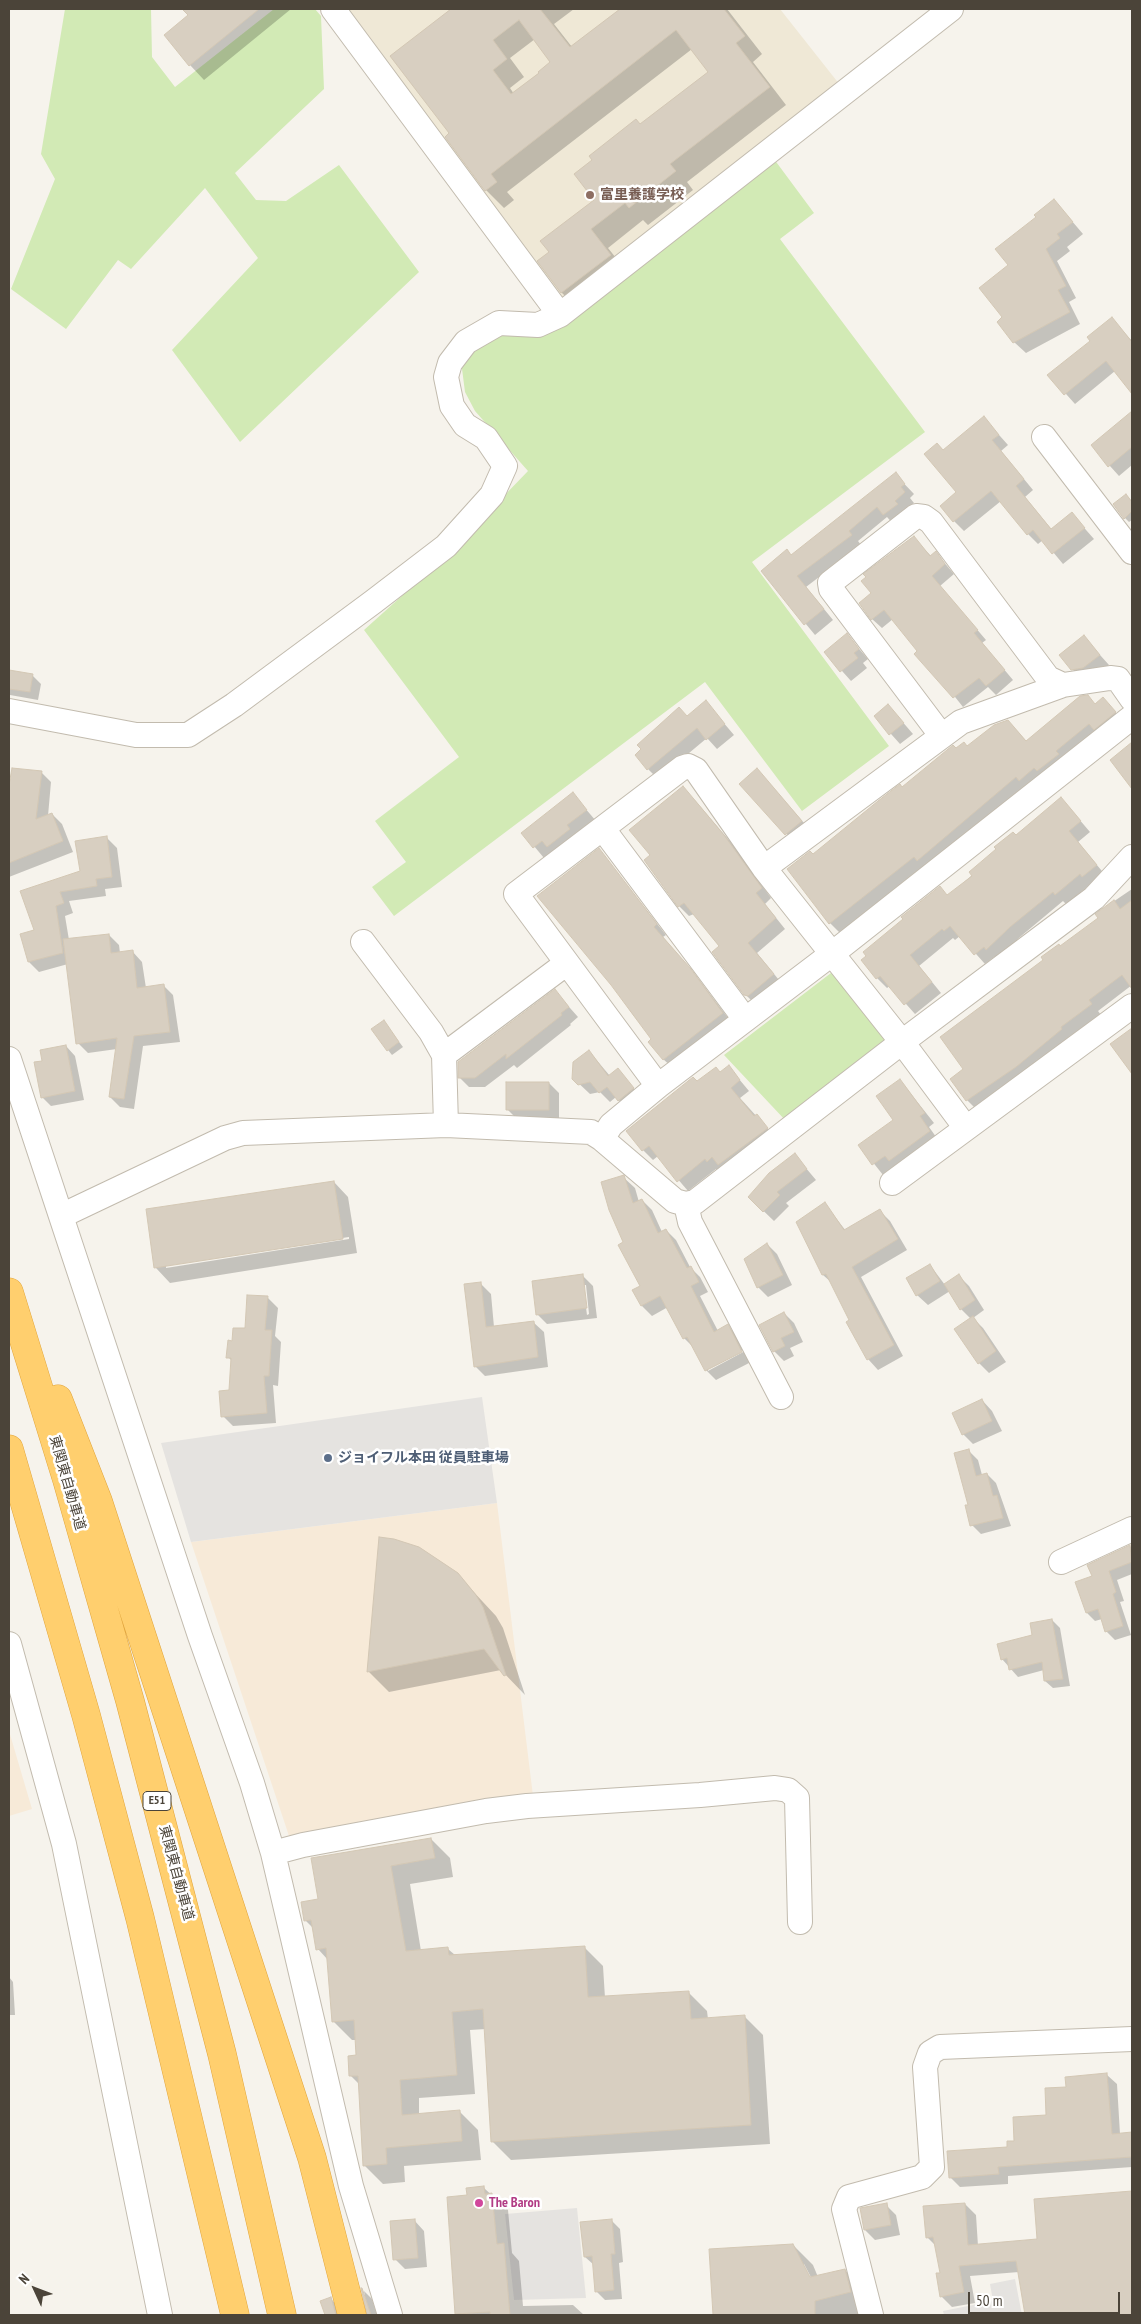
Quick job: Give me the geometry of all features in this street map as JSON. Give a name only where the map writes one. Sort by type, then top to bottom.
[{"type":"highway","name":"東関東自動車道","points":[[9,1292],[22,1330],[130,1700],[222,2054],[282,2315]]},
{"type":"highway","points":[[22,1330],[65,1412],[98,1501],[312,2158],[352,2315]]},
{"type":"highway","points":[[9,1449],[83,1706],[140,1918],[234,2315]]},
{"type":"street","points":[[332,9],[560,315]]},
{"type":"street","points":[[9,711],[136,734],[188,734],[234,705],[446,546],[492,495],[505,466],[486,438],[465,425],[452,406],[446,377],[450,363],[466,342],[500,323],[538,325],[560,315],[951,9]]},
{"type":"street","points":[[1044,437],[1132,552]]},
{"type":"street","points":[[941,735],[831,589],[830,583],[916,516],[924,517],[931,522],[1048,678],[1062,685]]},
{"type":"street","points":[[764,868],[961,722],[1062,685],[1110,678],[1118,679],[1132,699]]},
{"type":"street","points":[[602,1139],[611,1125],[658,1086],[833,954],[1132,717]]},
{"type":"street","points":[[658,1086],[516,894],[682,768],[688,766],[696,770],[764,868],[902,1042],[966,1128]]},
{"type":"street","points":[[603,829],[745,1020]]},
{"type":"street","points":[[61,1216],[225,1138],[243,1133],[446,1125],[591,1132],[602,1139],[675,1201],[686,1204],[705,1196],[902,1042],[1094,898],[1132,857]]},
{"type":"street","points":[[363,942],[431,1032],[444,1055],[446,1125]]},
{"type":"street","points":[[444,1055],[567,963]]},
{"type":"street","points":[[892,1183],[1132,1006]]},
{"type":"street","points":[[9,1059],[200,1636],[252,1783],[273,1853],[351,2186],[390,2315]]},
{"type":"street","points":[[686,1204],[690,1222],[781,1397]]},
{"type":"street","points":[[1062,1562],[1132,1529]]},
{"type":"street","points":[[9,1644],[64,1844],[160,2315]]},
{"type":"street","points":[[273,1853],[332,1839],[503,1809],[775,1788],[788,1790],[797,1798],[800,1922]]},
{"type":"street","points":[[871,2315],[844,2209],[849,2197],[922,2177],[932,2166],[925,2067],[930,2053],[940,2047],[1132,2039]]},
{"type":"shaded area","name":"富里養護学校","points":[[344,9],[780,9],[840,85],[561,305]]},
{"type":"shaded area","name":"ジョイフル本田 従員駐車場","points":[[482,1397],[497,1503],[191,1542],[161,1443]]},
{"type":"shaded area","points":[[497,1503],[533,1796],[290,1839],[191,1542]]},
{"type":"shaded area","points":[[9,1731],[32,1809],[9,1816]]},
{"type":"shaded area","points":[[577,2208],[586,2298],[514,2300],[505,2214]]},
{"type":"shaded area","points":[[1015,2279],[1022,2315],[944,2315],[943,2311],[993,2301],[990,2284]]},
{"type":"green space","points":[[65,9],[151,9],[152,57],[175,87],[274,9],[315,9],[321,16],[324,89],[235,173],[256,200],[286,201],[339,165],[419,272],[240,442],[172,350],[258,258],[205,188],[131,269],[118,260],[66,329],[11,289],[55,179],[41,154]]},
{"type":"green space","points":[[771,155],[814,213],[780,239],[925,432],[752,562],[889,746],[802,811],[705,682],[394,916],[372,887],[406,862],[375,821],[459,757],[364,630],[444,558],[528,471],[475,411],[465,392],[461,361],[501,329],[544,333]]},
{"type":"green space","points":[[831,973],[839,973],[891,1038],[786,1121],[724,1055]]},
{"type":"building","points":[[182,9],[259,9],[189,66],[164,35],[188,15]]},
{"type":"building","points":[[451,9],[540,9],[570,47],[620,9],[724,9],[745,36],[736,43],[770,87],[670,164],[676,171],[629,208],[625,203],[591,229],[611,255],[561,293],[537,261],[549,252],[540,241],[594,200],[574,174],[592,160],[589,156],[636,119],[640,124],[708,72],[676,30],[491,174],[497,182],[485,191],[445,137],[449,133],[390,56]],"holes":[[[519,20],[550,62],[539,73],[511,94],[493,70],[507,59],[493,40]]]},
{"type":"building","points":[[1054,199],[1073,222],[1057,234],[1060,238],[1046,249],[1066,286],[1058,290],[1070,312],[1013,343],[997,322],[1002,317],[979,288],[1008,265],[995,249],[1036,217],[1034,215]]},
{"type":"building","points":[[1112,317],[1132,342],[1132,394],[1106,361],[1064,395],[1047,375],[1090,341],[1087,337]]},
{"type":"building","points":[[1132,411],[1132,447],[1108,467],[1091,445]]},
{"type":"building","points":[[984,416],[999,435],[992,440],[1024,479],[1016,486],[1051,529],[1072,512],[1085,528],[1052,554],[1033,530],[1027,535],[991,491],[953,522],[940,506],[956,492],[924,454],[937,443],[943,450]]},
{"type":"building","points":[[896,472],[905,484],[901,487],[905,492],[895,501],[898,504],[883,515],[877,507],[849,531],[852,535],[797,576],[824,609],[804,625],[761,571],[787,549],[791,555]]},
{"type":"building","points":[[1126,494],[1132,502],[1132,511],[1124,519],[1113,504]]},
{"type":"building","points":[[914,536],[930,556],[936,551],[945,564],[932,576],[978,630],[974,633],[1005,670],[986,686],[979,678],[953,698],[914,654],[917,651],[884,610],[871,620],[859,603],[871,593],[861,581],[866,577],[863,574]]},
{"type":"building","points":[[847,633],[859,649],[854,653],[858,658],[840,672],[824,652]]},
{"type":"building","points":[[1084,635],[1100,655],[1083,668],[1071,670],[1059,655]]},
{"type":"building","points":[[9,670],[33,674],[30,692],[9,689]]},
{"type":"building","points":[[1088,695],[1095,704],[1103,697],[1116,712],[1094,730],[1089,724],[1056,751],[1059,754],[1037,771],[1034,768],[1019,781],[1016,777],[917,861],[914,857],[829,924],[787,869],[810,851],[813,854],[878,801],[900,784],[902,787],[953,745],[956,748],[964,742],[967,746],[994,725],[1008,720],[1026,741],[1080,696]]},
{"type":"building","points":[[706,700],[725,724],[706,740],[697,728],[647,770],[635,755],[641,749],[637,745],[679,707],[687,716]]},
{"type":"building","points":[[888,704],[904,723],[889,735],[874,716]]},
{"type":"building","points":[[1132,742],[1132,789],[1110,760]]},
{"type":"building","points":[[12,768],[42,771],[36,819],[52,813],[63,841],[9,863],[9,785]]},
{"type":"building","points":[[757,768],[802,821],[785,835],[739,784]]},
{"type":"building","points":[[683,786],[724,835],[762,888],[756,893],[776,918],[748,943],[774,974],[748,996],[744,995],[712,952],[719,946],[684,903],[678,907],[644,860],[650,855],[629,830]]},
{"type":"building","points":[[573,792],[587,810],[567,825],[570,829],[547,847],[542,841],[533,848],[521,833]]},
{"type":"building","points":[[1061,797],[1081,821],[1069,831],[1097,865],[1082,877],[1080,874],[1055,895],[1053,892],[1010,927],[986,950],[984,947],[974,955],[950,926],[944,931],[942,929],[910,955],[932,982],[904,1005],[880,976],[876,979],[861,960],[866,956],[863,952],[903,919],[901,917],[940,886],[947,895],[972,876],[969,872],[996,849],[994,847],[1013,832],[1016,835]]},
{"type":"building","points":[[107,836],[112,877],[96,879],[97,886],[60,892],[64,903],[56,906],[63,953],[28,962],[20,934],[34,930],[20,891],[80,871],[75,841]]},
{"type":"building","points":[[599,848],[657,924],[654,927],[691,969],[723,1013],[663,1060],[648,1042],[651,1039],[611,985],[537,896]]},
{"type":"building","points":[[1114,900],[1120,909],[1132,900],[1132,989],[1122,975],[1089,1000],[1092,1004],[1061,1027],[1062,1029],[1016,1067],[966,1101],[950,1079],[963,1069],[940,1037],[1043,960],[1041,957],[1059,944],[1060,946],[1098,918],[1095,914]]},
{"type":"building","points":[[109,934],[111,953],[133,950],[137,988],[164,984],[170,1032],[134,1036],[124,1099],[109,1097],[117,1038],[76,1044],[63,939]]},
{"type":"building","points":[[555,989],[569,1007],[561,1013],[562,1015],[506,1059],[506,1054],[475,1078],[458,1078],[458,1062]]},
{"type":"building","points":[[384,1020],[399,1042],[387,1051],[371,1029]]},
{"type":"building","points":[[1132,1028],[1132,1074],[1110,1044]]},
{"type":"building","points":[[66,1045],[75,1091],[41,1098],[34,1062],[42,1061],[40,1050]]},
{"type":"building","points":[[589,1050],[608,1076],[618,1068],[634,1088],[618,1101],[607,1087],[599,1093],[590,1082],[578,1085],[572,1079],[573,1062]]},
{"type":"building","points":[[729,1065],[740,1080],[731,1088],[754,1116],[757,1114],[768,1128],[718,1165],[712,1157],[707,1162],[705,1159],[677,1182],[649,1146],[642,1151],[626,1131],[693,1077],[697,1081],[716,1067],[720,1072]]},
{"type":"building","points":[[900,1079],[925,1113],[920,1116],[930,1131],[889,1161],[885,1156],[872,1165],[858,1145],[893,1120],[876,1096]]},
{"type":"building","points":[[506,1082],[549,1082],[549,1110],[506,1110]]},
{"type":"building","points":[[795,1153],[807,1169],[777,1192],[780,1195],[763,1212],[748,1197],[769,1173]]},
{"type":"building","points":[[624,1175],[633,1203],[642,1199],[658,1233],[666,1229],[687,1268],[691,1266],[699,1282],[691,1286],[714,1332],[728,1324],[742,1352],[705,1371],[687,1337],[683,1339],[660,1296],[641,1306],[632,1290],[640,1286],[618,1245],[623,1242],[609,1210],[601,1182]]},
{"type":"building","points":[[334,1181],[343,1239],[154,1268],[146,1209]]},
{"type":"building","points":[[825,1202],[844,1230],[880,1209],[898,1239],[852,1267],[894,1345],[867,1360],[846,1322],[849,1320],[826,1274],[822,1275],[796,1222]]},
{"type":"building","points":[[767,1243],[783,1275],[757,1288],[744,1259]]},
{"type":"building","points":[[930,1264],[940,1281],[916,1296],[906,1278]]},
{"type":"building","points":[[583,1274],[587,1308],[536,1315],[532,1281]]},
{"type":"building","points":[[959,1274],[975,1300],[960,1310],[944,1284]]},
{"type":"building","points":[[481,1282],[486,1327],[534,1321],[538,1357],[474,1367],[464,1284]]},
{"type":"building","points":[[247,1295],[268,1296],[265,1330],[272,1330],[269,1376],[264,1376],[267,1413],[221,1417],[219,1391],[229,1390],[231,1358],[226,1358],[228,1340],[232,1341],[233,1328],[245,1328]]},
{"type":"building","points":[[784,1312],[794,1332],[781,1338],[785,1346],[773,1352],[759,1325]]},
{"type":"building","points":[[973,1316],[996,1351],[978,1364],[954,1329]]},
{"type":"building","points":[[982,1399],[992,1421],[962,1435],[952,1413]]},
{"type":"building","points":[[969,1449],[976,1476],[987,1473],[993,1496],[997,1495],[1003,1518],[970,1526],[965,1505],[968,1505],[954,1453]]},
{"type":"building","points":[[379,1537],[394,1539],[419,1547],[458,1573],[483,1607],[506,1675],[504,1676],[484,1649],[367,1672]]},
{"type":"building","points":[[1130,1545],[1132,1562],[1109,1571],[1116,1592],[1113,1594],[1123,1626],[1105,1632],[1098,1609],[1086,1613],[1075,1582],[1092,1576],[1087,1565]]},
{"type":"building","points":[[1052,1619],[1063,1679],[1044,1681],[1042,1662],[1009,1670],[1007,1658],[1001,1660],[997,1644],[1032,1635],[1030,1623]]},
{"type":"building","points":[[431,1838],[435,1858],[391,1866],[406,1951],[448,1947],[449,1955],[585,1946],[588,1997],[689,1991],[691,2019],[745,2015],[751,2125],[491,2142],[483,2009],[452,2012],[457,2075],[400,2080],[402,2115],[460,2110],[462,2141],[386,2148],[387,2164],[363,2166],[358,2076],[349,2076],[348,2056],[356,2055],[354,2020],[332,2022],[326,1948],[316,1950],[311,1920],[304,1921],[301,1902],[318,1899],[311,1858]]},
{"type":"building","points":[[1107,2073],[1112,2134],[1132,2132],[1132,2157],[998,2167],[999,2174],[949,2178],[947,2151],[1007,2147],[1007,2141],[1014,2141],[1013,2117],[1046,2115],[1045,2088],[1066,2087],[1065,2077]]},
{"type":"building","points":[[484,2186],[485,2194],[492,2193],[497,2244],[504,2243],[510,2315],[490,2315],[490,2312],[455,2314],[447,2197],[467,2195],[466,2188]]},
{"type":"building","points":[[1132,2191],[1132,2315],[1025,2315],[1016,2261],[959,2266],[964,2292],[940,2297],[936,2273],[940,2273],[933,2237],[926,2238],[923,2206],[965,2203],[968,2245],[1037,2239],[1034,2199]]},
{"type":"building","points":[[887,2203],[891,2225],[864,2230],[860,2208]]},
{"type":"building","points":[[415,2219],[418,2258],[393,2260],[390,2221]]},
{"type":"building","points":[[612,2219],[615,2254],[611,2254],[614,2290],[595,2292],[592,2256],[584,2257],[580,2222]]},
{"type":"building","points":[[793,2244],[810,2277],[845,2269],[851,2292],[815,2301],[815,2315],[713,2315],[709,2249]]},
{"type":"building","points":[[362,2288],[371,2315],[367,2315]]},
{"type":"building","points":[[331,2297],[336,2315],[325,2315],[320,2301]]},
{"type":"place","name":"富里養護学校","points":[[590,195]]},
{"type":"place","name":"ジョイフル本田 従員駐車場","points":[[328,1458]]},
{"type":"place","name":"The Baron","points":[[479,2203]]}]
